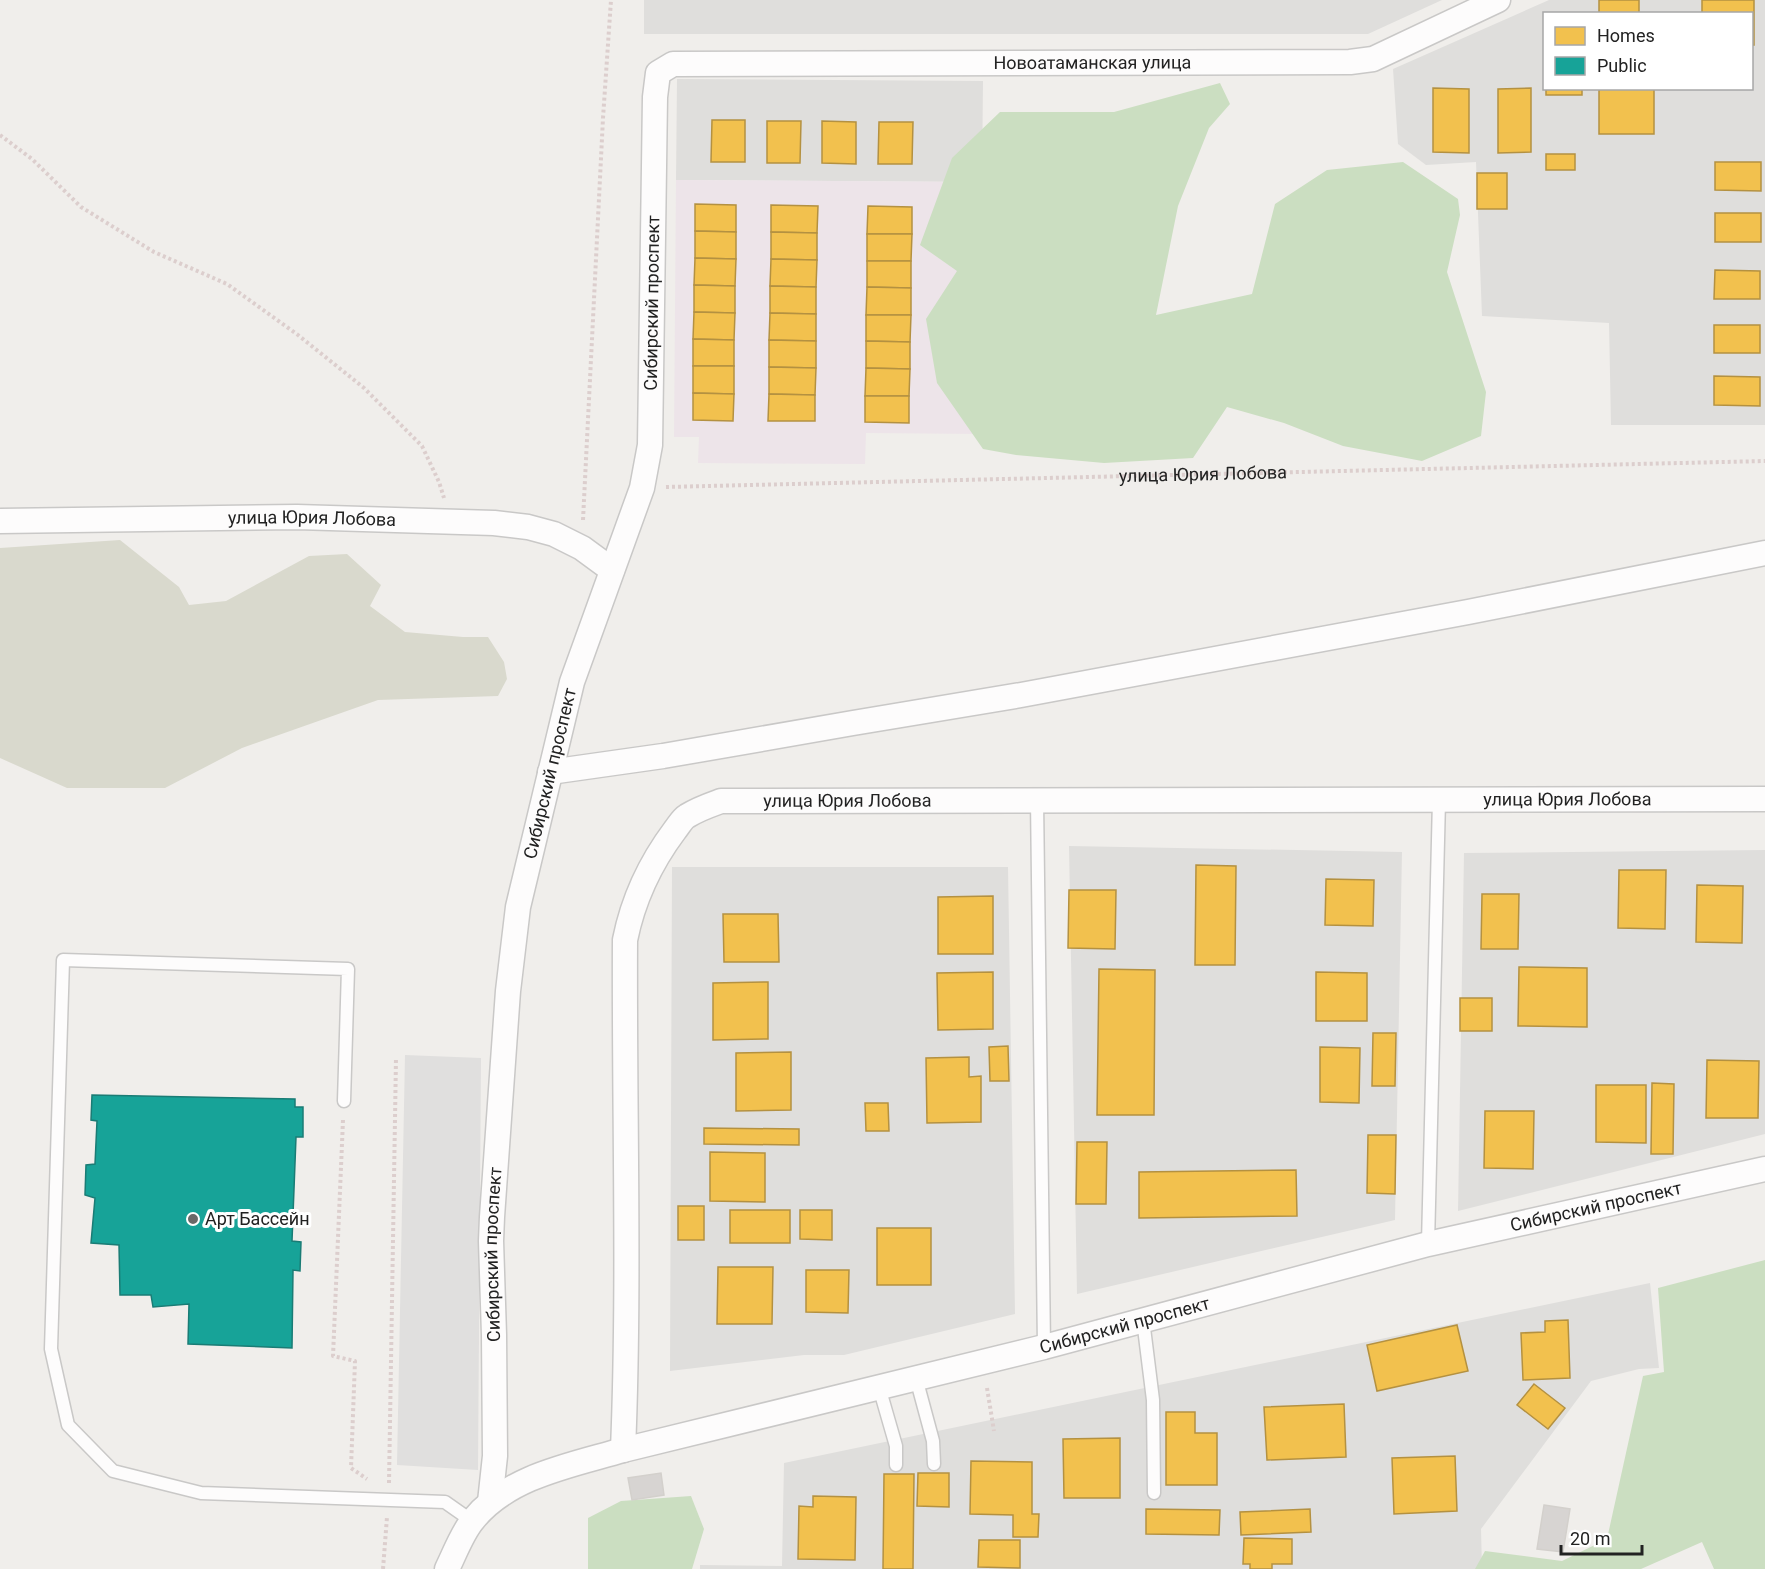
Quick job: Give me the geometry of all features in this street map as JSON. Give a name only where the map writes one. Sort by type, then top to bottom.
[{"type":"street","name":"Новоатаманская улица","points":[[673,63],[1350,62],[1373,59],[1498,0]]},
{"type":"street","name":"Сибирский проспект","points":[[490,1502],[495,1456],[491,1241],[508,991],[518,907],[572,682],[642,488],[650,446],[655,97],[658,73],[673,63]]},
{"type":"street","name":"улица Юрия Лобова","points":[[0,521],[297,517],[452,521],[528,527],[554,534],[582,548],[612,570]]},
{"type":"street","points":[[550,772],[663,756],[1021,695],[1468,612],[1765,553]]},
{"type":"street","name":"улица Юрия Лобова","points":[[622,1450],[625,1398],[627,1175],[625,940],[642,886],[663,846],[685,817],[701,808],[722,801],[1765,799]]},
{"type":"street","name":"Сибирский проспект","points":[[447,1569],[472,1521],[490,1502],[521,1483],[558,1469],[622,1450],[1044,1347],[1428,1244],[1765,1169]]},
{"type":"lane","points":[[1037,800],[1044,1347]]},
{"type":"lane","points":[[1428,1244],[1439,800]]},
{"type":"lane","points":[[344,1101],[348,969],[63,960],[51,1348],[68,1425],[114,1471],[201,1493],[445,1502],[472,1521]]},
{"type":"lane","points":[[1143,1320],[1153,1400],[1154,1492]]},
{"type":"lane","points":[[916,1378],[933,1441],[934,1464]]},
{"type":"lane","points":[[879,1387],[896,1446],[896,1465]]},
{"type":"path","points":[[582,548],[611,0]]},
{"type":"path","points":[[0,135],[32,159],[81,207],[154,252],[227,284],[298,335],[364,388],[422,446],[439,482],[452,521]]},
{"type":"path","name":"улица Юрия Лобова","points":[[642,488],[1765,461]]},
{"type":"path","points":[[383,1569],[390,1480],[396,1058]]},
{"type":"path","points":[[344,1101],[333,1356],[355,1360],[351,1468],[365,1479],[373,1479]]},
{"type":"path","points":[[983,1362],[994,1431]]},
{"type":"path","points":[[381,1480],[390,1480]]},
{"type":"shaded area","points":[[644,0],[1442,0],[1368,34],[644,34]]},
{"type":"shaded area","points":[[1549,0],[1765,0],[1765,425],[1611,425],[1609,323],[1482,316],[1476,162],[1426,165],[1398,144],[1393,69]]},
{"type":"shaded area","points":[[677,79],[983,81],[982,182],[676,180]]},
{"type":"shaded area","points":[[676,180],[982,182],[981,434],[866,433],[865,464],[698,463],[699,437],[674,437]]},
{"type":"shaded area","points":[[120,540],[179,587],[189,605],[226,601],[309,556],[347,554],[381,585],[370,606],[405,632],[488,637],[504,662],[507,679],[498,696],[378,700],[242,748],[165,788],[67,788],[0,758],[0,548]]},
{"type":"shaded area","points":[[1069,846],[1402,852],[1395,1220],[1077,1294]]},
{"type":"shaded area","points":[[1765,850],[1765,1134],[1458,1211],[1464,853]]},
{"type":"shaded area","points":[[672,867],[1008,867],[1015,1314],[844,1355],[804,1355],[670,1371]]},
{"type":"shaded area","points":[[405,1055],[481,1058],[478,1470],[397,1465]]},
{"type":"shaded area","points":[[1650,1283],[1659,1368],[1639,1369],[1591,1381],[1481,1529],[1482,1569],[700,1569],[700,1565],[782,1566],[784,1463]]},
{"type":"green space","points":[[1220,83],[1230,104],[1209,128],[1178,206],[1156,315],[1252,294],[1275,204],[1327,170],[1403,162],[1458,199],[1460,215],[1447,272],[1486,392],[1481,436],[1422,461],[1343,446],[1284,423],[1227,407],[1193,458],[1104,463],[1016,455],[983,449],[937,383],[926,319],[957,271],[920,245],[952,158],[1000,112],[1114,112]]},
{"type":"green space","points":[[1765,1260],[1765,1569],[1714,1569],[1702,1542],[1641,1569],[1475,1569],[1485,1551],[1562,1561],[1607,1539],[1643,1376],[1664,1372],[1658,1288]]},
{"type":"green space","points":[[691,1496],[704,1529],[692,1569],[588,1569],[588,1518],[621,1501]]},
{"type":"building: Homes","points":[[1599,0],[1639,0],[1639,12],[1599,12]]},
{"type":"building: Homes","points":[[1702,0],[1754,0],[1754,45],[1753,12],[1702,12]]},
{"type":"building: Homes","points":[[1433,88],[1469,89],[1469,153],[1433,152]]},
{"type":"building: Homes","points":[[1531,88],[1531,152],[1498,153],[1498,89]]},
{"type":"building: Homes","points":[[1546,90],[1582,90],[1582,95],[1546,95]]},
{"type":"building: Homes","points":[[1599,90],[1654,90],[1654,134],[1599,134]]},
{"type":"building: Homes","points":[[712,120],[745,120],[745,162],[711,162]]},
{"type":"building: Homes","points":[[767,121],[801,121],[800,163],[767,163]]},
{"type":"building: Homes","points":[[822,121],[856,122],[856,164],[822,163]]},
{"type":"building: Homes","points":[[879,122],[913,122],[912,164],[878,164]]},
{"type":"building: Homes","points":[[1546,154],[1575,154],[1575,170],[1546,170]]},
{"type":"building: Homes","points":[[1715,162],[1761,162],[1761,191],[1715,190]]},
{"type":"building: Homes","points":[[1477,173],[1507,173],[1507,209],[1477,209]]},
{"type":"building: Homes","points":[[695,204],[736,205],[736,232],[695,231]]},
{"type":"building: Homes","points":[[771,205],[818,206],[817,233],[771,232]]},
{"type":"building: Homes","points":[[868,206],[912,207],[912,234],[867,234]]},
{"type":"building: Homes","points":[[1715,213],[1761,213],[1761,242],[1715,242]]},
{"type":"building: Homes","points":[[695,231],[736,232],[736,259],[695,258]]},
{"type":"building: Homes","points":[[771,232],[817,233],[817,260],[771,259]]},
{"type":"building: Homes","points":[[867,234],[912,234],[911,261],[867,261]]},
{"type":"building: Homes","points":[[695,258],[736,259],[735,286],[694,285]]},
{"type":"building: Homes","points":[[771,259],[817,260],[816,287],[770,286]]},
{"type":"building: Homes","points":[[867,261],[911,261],[911,288],[867,287]]},
{"type":"building: Homes","points":[[1715,270],[1760,271],[1760,299],[1714,299]]},
{"type":"building: Homes","points":[[694,285],[735,286],[735,313],[694,312]]},
{"type":"building: Homes","points":[[770,286],[816,287],[816,314],[770,313]]},
{"type":"building: Homes","points":[[867,287],[911,288],[911,315],[866,315]]},
{"type":"building: Homes","points":[[694,312],[735,313],[734,340],[693,339]]},
{"type":"building: Homes","points":[[770,313],[816,314],[816,341],[769,340]]},
{"type":"building: Homes","points":[[866,315],[911,315],[910,342],[866,341]]},
{"type":"building: Homes","points":[[1714,325],[1760,325],[1760,353],[1714,353]]},
{"type":"building: Homes","points":[[693,339],[734,340],[734,366],[693,366]]},
{"type":"building: Homes","points":[[769,340],[816,341],[816,368],[769,367]]},
{"type":"building: Homes","points":[[866,341],[910,342],[910,369],[866,368]]},
{"type":"building: Homes","points":[[693,366],[734,366],[734,394],[693,393]]},
{"type":"building: Homes","points":[[769,367],[816,368],[815,395],[769,394]]},
{"type":"building: Homes","points":[[866,368],[910,369],[909,396],[865,396]]},
{"type":"building: Homes","points":[[1714,376],[1760,377],[1760,406],[1714,405]]},
{"type":"building: Homes","points":[[693,393],[734,394],[733,421],[693,420]]},
{"type":"building: Homes","points":[[769,394],[815,395],[815,421],[768,421]]},
{"type":"building: Homes","points":[[865,396],[909,396],[909,423],[865,422]]},
{"type":"building: Homes","points":[[1196,865],[1236,866],[1235,965],[1195,965]]},
{"type":"building: Homes","points":[[1619,870],[1666,870],[1665,929],[1618,928]]},
{"type":"building: Homes","points":[[1326,879],[1374,880],[1373,926],[1325,925]]},
{"type":"building: Homes","points":[[1697,885],[1743,886],[1742,943],[1696,942]]},
{"type":"building: Homes","points":[[1069,890],[1116,890],[1115,949],[1068,948]]},
{"type":"building: Homes","points":[[1482,894],[1519,894],[1518,949],[1481,949]]},
{"type":"building: Homes","points":[[993,896],[993,954],[938,954],[938,897]]},
{"type":"building: Homes","points":[[723,914],[778,914],[779,962],[724,962]]},
{"type":"building: Homes","points":[[1519,967],[1587,968],[1587,1027],[1518,1026]]},
{"type":"building: Homes","points":[[1099,969],[1155,970],[1154,1115],[1097,1115]]},
{"type":"building: Homes","points":[[993,972],[993,1029],[938,1030],[937,973]]},
{"type":"building: Homes","points":[[1316,972],[1367,973],[1367,1021],[1316,1021]]},
{"type":"building: Homes","points":[[768,982],[768,1039],[713,1040],[713,983]]},
{"type":"building: Homes","points":[[1460,998],[1492,998],[1492,1031],[1460,1031]]},
{"type":"building: Homes","points":[[1373,1033],[1396,1033],[1395,1086],[1372,1086]]},
{"type":"building: Homes","points":[[1008,1046],[1009,1081],[990,1081],[989,1047]]},
{"type":"building: Homes","points":[[1320,1047],[1360,1048],[1359,1103],[1320,1102]]},
{"type":"building: Homes","points":[[791,1052],[791,1110],[736,1111],[736,1053]]},
{"type":"building: Homes","points":[[969,1057],[969,1077],[981,1076],[981,1122],[927,1123],[926,1058]]},
{"type":"building: Homes","points":[[1707,1060],[1759,1061],[1758,1118],[1706,1118]]},
{"type":"building: Homes","points":[[1652,1083],[1674,1084],[1673,1154],[1651,1154]]},
{"type":"building: Homes","points":[[1596,1085],[1646,1085],[1646,1143],[1596,1142]]},
{"type":"building: Homes","points":[[865,1103],[888,1103],[889,1131],[866,1131]]},
{"type":"building: Homes","points":[[1485,1111],[1534,1111],[1533,1169],[1484,1168]]},
{"type":"building: Homes","points":[[704,1128],[799,1129],[799,1145],[704,1144]]},
{"type":"building: Homes","points":[[1368,1135],[1396,1135],[1395,1194],[1367,1193]]},
{"type":"building: Homes","points":[[1077,1142],[1107,1142],[1106,1204],[1076,1204]]},
{"type":"building: Homes","points":[[710,1152],[765,1153],[765,1202],[710,1201]]},
{"type":"building: Homes","points":[[1296,1170],[1297,1216],[1139,1218],[1139,1172]]},
{"type":"building: Homes","points":[[678,1206],[704,1206],[704,1240],[678,1240]]},
{"type":"building: Homes","points":[[730,1210],[790,1210],[790,1243],[730,1243]]},
{"type":"building: Homes","points":[[800,1210],[832,1210],[832,1240],[800,1239]]},
{"type":"building: Homes","points":[[877,1228],[931,1228],[931,1285],[877,1285]]},
{"type":"building: Homes","points":[[718,1267],[773,1267],[772,1324],[717,1324]]},
{"type":"building: Homes","points":[[806,1270],[849,1270],[848,1313],[806,1312]]},
{"type":"building: Homes","points":[[1568,1320],[1570,1378],[1523,1380],[1521,1333],[1545,1332],[1545,1321]]},
{"type":"building: Homes","points":[[1457,1325],[1468,1371],[1377,1391],[1367,1345]]},
{"type":"building: Homes","points":[[1534,1384],[1565,1408],[1548,1429],[1517,1405]]},
{"type":"building: Homes","points":[[1344,1404],[1346,1457],[1267,1460],[1264,1407]]},
{"type":"building: Homes","points":[[1166,1412],[1195,1412],[1195,1433],[1217,1433],[1217,1485],[1166,1485]]},
{"type":"building: Homes","points":[[1120,1438],[1120,1498],[1064,1498],[1063,1439]]},
{"type":"building: Homes","points":[[1455,1456],[1457,1511],[1394,1514],[1392,1458]]},
{"type":"building: Homes","points":[[971,1461],[1032,1462],[1032,1514],[1039,1514],[1038,1537],[1013,1537],[1013,1515],[970,1514]]},
{"type":"building: Homes","points":[[918,1473],[949,1473],[949,1507],[917,1506]]},
{"type":"building: Homes","points":[[884,1474],[914,1474],[913,1569],[883,1569]]},
{"type":"building: Homes","points":[[813,1496],[856,1497],[855,1560],[798,1559],[799,1506],[813,1507]]},
{"type":"building: Homes","points":[[1146,1509],[1220,1510],[1219,1535],[1146,1534]]},
{"type":"building: Homes","points":[[1310,1509],[1311,1532],[1241,1535],[1240,1512]]},
{"type":"building: Homes","points":[[1244,1538],[1292,1539],[1292,1564],[1272,1564],[1272,1569],[1250,1569],[1250,1564],[1243,1564]]},
{"type":"building: Homes","points":[[979,1540],[1020,1540],[1020,1568],[978,1567]]},
{"type":"building: Public","name":"Арт Бассейн","points":[[92,1095],[295,1099],[295,1107],[303,1107],[303,1137],[296,1137],[292,1241],[301,1242],[300,1271],[293,1270],[292,1348],[188,1344],[189,1304],[153,1307],[151,1295],[120,1295],[119,1245],[91,1243],[95,1198],[85,1195],[86,1165],[95,1164],[97,1121],[91,1120]]},
{"type":"building: Other","points":[[661,1473],[664,1495],[632,1500],[628,1478]]},
{"type":"building: Other","points":[[1544,1505],[1570,1509],[1563,1552],[1537,1549]]},
{"type":"place","name":"Арт Бассейн","points":[[193,1219]]}]
